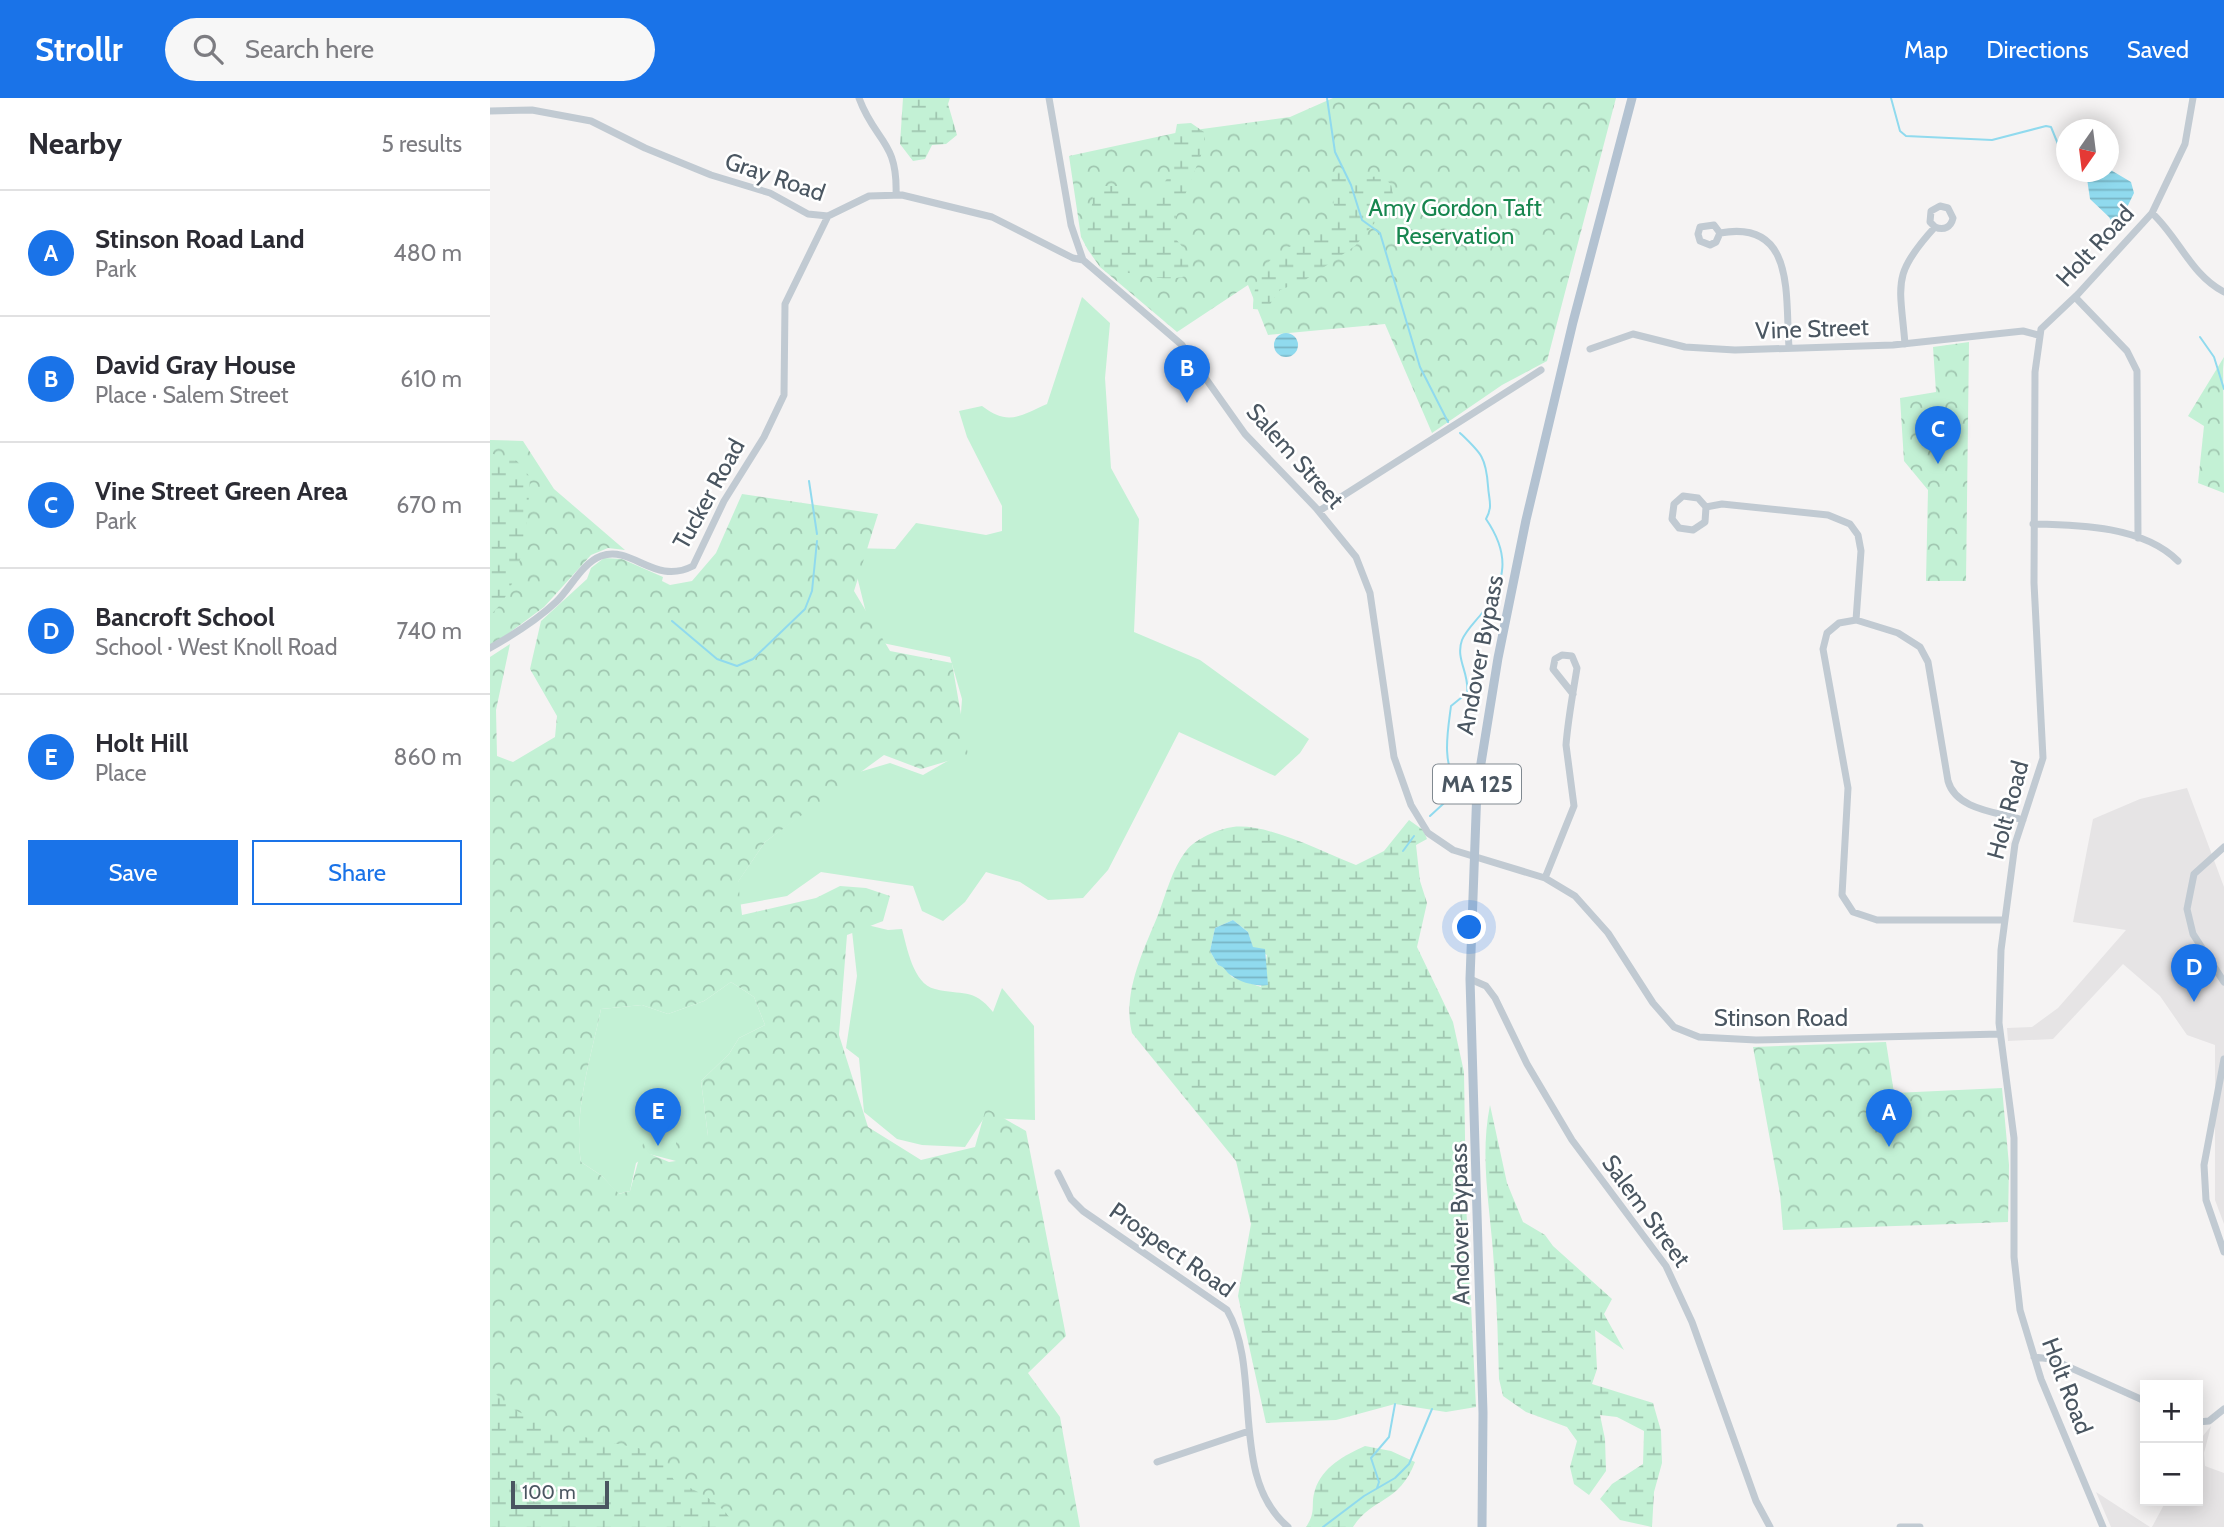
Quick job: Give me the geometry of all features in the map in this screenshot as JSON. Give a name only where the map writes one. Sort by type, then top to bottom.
[{"type":"main road","name":"Andover Bypass","points":[[1482,1527],[1483,1413],[1471,979],[1472,854],[1482,751],[1527,520],[1573,322],[1632,98]]},
{"type":"street","points":[[859,98],[893,154],[897,175],[896,195]]},
{"type":"street","points":[[1049,98],[1071,225],[1083,260]]},
{"type":"street","name":"Holt Road","points":[[2103,1527],[2034,1357],[2020,1310],[2015,1278],[2014,1138],[2000,1034],[1999,985],[2016,834],[2042,768],[2044,748],[2033,524],[2038,335],[2152,213],[2185,144],[2193,98]]},
{"type":"street","name":"Gray Road","points":[[490,111],[531,110],[591,121],[711,174],[770,193],[802,212],[828,216],[869,196],[896,195],[992,216],[1073,258],[1083,260]]},
{"type":"street","points":[[2152,213],[2170,231],[2203,278],[2224,292]]},
{"type":"street","name":"Tucker Road","points":[[490,648],[538,617],[573,584],[589,564],[603,555],[619,555],[670,574],[693,566],[724,501],[764,437],[784,395],[785,304],[828,216]]},
{"type":"street","points":[[1905,344],[1902,275],[1910,255],[1935,228]]},
{"type":"street","points":[[1720,233],[1754,234],[1776,250],[1783,269],[1789,347]]},
{"type":"street","name":"Salem Street","points":[[1083,260],[1182,345],[1205,373],[1245,434],[1319,511],[1356,557],[1370,593],[1392,749],[1411,805],[1435,840],[1460,853],[1472,854]]},
{"type":"street","points":[[2075,297],[2127,351],[2137,371],[2138,538]]},
{"type":"street","name":"Vine Street","points":[[1590,349],[1633,334],[1697,349],[1735,351],[1905,344],[2024,331],[2038,335]]},
{"type":"street","points":[[1319,511],[1541,370]]},
{"type":"street","points":[[1683,496],[1698,498],[1706,507],[1704,522],[1693,530],[1679,528],[1672,519],[1674,504],[1683,496]]},
{"type":"street","points":[[1706,507],[1722,504],[1820,514],[1850,524],[1860,543],[1856,620]]},
{"type":"street","points":[[2033,524],[2084,527],[2138,538],[2167,551],[2178,561]]},
{"type":"street","points":[[2005,920],[1870,919],[1853,912],[1846,904],[1842,884],[1848,829],[1848,789],[1823,649],[1830,630],[1843,621],[1856,620],[1908,637],[1923,652],[1953,795],[1968,804],[2023,820]]},
{"type":"street","points":[[1545,878],[1574,806],[1566,745],[1573,694],[1577,663],[1572,656],[1562,655],[1555,659],[1553,669],[1573,694]]},
{"type":"street","points":[[2224,847],[2194,874],[2188,909],[2193,934],[2224,982]]},
{"type":"street","name":"Stinson Road","points":[[1472,854],[1545,878],[1568,891],[1608,933],[1665,1021],[1684,1033],[1719,1040],[1756,1041],[2000,1034]]},
{"type":"street","name":"Salem Street","points":[[1471,979],[1486,986],[1495,998],[1527,1064],[1572,1140],[1666,1266],[1692,1322],[1756,1501],[1770,1527]]},
{"type":"street","points":[[2224,1059],[2204,1165],[2206,1200],[2224,1252]]},
{"type":"street","name":"Prospect Road","points":[[1058,1173],[1071,1199],[1083,1211],[1227,1310],[1237,1335],[1249,1431],[1264,1498],[1288,1527]]},
{"type":"street","points":[[2034,1357],[2052,1359],[2140,1399]]},
{"type":"street","points":[[2203,1422],[2209,1421],[2224,1409]]},
{"type":"street","points":[[1157,1462],[1249,1431]]},
{"type":"street","points":[[1900,1527],[1920,1527]]},
{"type":"shaded area","points":[[2187,788],[2224,887],[2224,1224],[2215,1200],[2215,1045],[2187,1035],[2160,996],[2123,964],[2053,1039],[2008,1041],[2007,1028],[2032,1027],[2058,1008],[2126,930],[2073,922],[2093,819],[2140,799]]},
{"type":"shaded area","points":[[2211,1426],[2204,1453],[2205,1466],[2224,1473],[2224,1527],[2152,1527],[2163,1506],[2203,1506],[2203,1436]]},
{"type":"shaded area","points":[[2096,1492],[2150,1527],[2111,1527]]},
{"type":"green space","points":[[903,98],[950,98],[948,104],[957,135],[946,144],[932,145],[925,159],[913,161],[900,144]]},
{"type":"green space","name":"Amy Gordon Taft Reservation","points":[[1333,98],[1616,98],[1547,361],[1502,385],[1432,433],[1385,324],[1268,335],[1248,285],[1177,332],[1100,267],[1081,237],[1069,156],[1180,132],[1290,117]]},
{"type":"green space","points":[[1191,123],[1204,132],[1204,148],[1170,232],[1185,250],[1191,274],[1161,278],[1106,272],[1085,245],[1093,199],[1090,186],[1120,186],[1136,198],[1150,202],[1174,169],[1171,156],[1177,124]]},
{"type":"green space","points":[[1336,169],[1348,169],[1362,178],[1380,176],[1391,184],[1394,200],[1355,246],[1305,280],[1280,290],[1266,310],[1253,309],[1255,291],[1265,266],[1296,243],[1325,231],[1335,210],[1329,180]]},
{"type":"green space","points":[[1082,297],[1110,323],[1105,378],[1111,468],[1139,519],[1134,632],[1200,660],[1309,739],[1300,753],[1275,776],[1179,732],[1108,870],[1083,898],[1048,900],[1020,882],[986,872],[965,902],[943,921],[922,911],[913,886],[821,872],[787,896],[738,905],[733,889],[765,842],[856,773],[890,763],[923,775],[958,755],[962,699],[950,657],[873,641],[850,548],[895,549],[916,523],[986,535],[1002,531],[1002,506],[967,437],[959,411],[982,406],[999,416],[1014,417],[1047,404]]},
{"type":"green space","points":[[1969,342],[1966,581],[1926,581],[1928,490],[1904,461],[1900,398],[1936,392],[1933,347]]},
{"type":"green space","points":[[2224,357],[2224,493],[2198,483],[2204,426],[2188,416]]},
{"type":"green space","points":[[490,440],[523,441],[554,489],[625,550],[608,548],[591,555],[544,607],[490,647]]},
{"type":"green space","points":[[490,453],[517,461],[530,477],[528,512],[517,570],[501,603],[490,615]]},
{"type":"green space","points":[[742,494],[878,514],[854,591],[890,651],[952,663],[968,755],[921,769],[884,755],[765,842],[738,882],[742,915],[816,898],[840,886],[866,888],[890,896],[883,921],[847,935],[839,1035],[868,1127],[921,1160],[975,1147],[986,1108],[1026,1131],[1066,1336],[1028,1373],[1060,1417],[1080,1527],[490,1527],[490,657],[510,644],[496,710],[497,756],[513,762],[555,737],[557,716],[530,669],[541,621],[587,579],[591,568],[604,558],[622,559],[663,577],[662,581],[670,585],[692,581],[716,553]],"holes":[[[731,982],[754,997],[765,1025],[739,1038],[729,1054],[701,1081],[708,1136],[676,1136],[676,1161],[669,1162],[650,1154],[649,1146],[644,1140],[630,1191],[619,1194],[602,1176],[581,1162],[581,1105],[601,1009],[642,1005],[668,1014],[704,1001]]]},
{"type":"green space","points":[[1409,820],[1423,830],[1427,839],[1416,845],[1420,881],[1427,903],[1417,947],[1453,1022],[1464,1072],[1466,1202],[1476,1407],[1446,1412],[1395,1404],[1336,1420],[1266,1423],[1238,1296],[1251,1224],[1236,1161],[1132,1033],[1132,988],[1173,874],[1186,851],[1201,839],[1233,827],[1262,829],[1356,865],[1384,851]],"holes":[[[1233,920],[1248,932],[1253,948],[1267,955],[1261,987],[1232,977],[1223,966],[1218,965],[1210,951],[1215,928]]]},
{"type":"green space","points":[[859,923],[888,930],[902,929],[912,964],[927,986],[973,996],[993,1012],[1002,988],[1034,1026],[1035,1120],[984,1118],[965,1147],[922,1145],[897,1139],[864,1112],[859,1058],[846,1048],[857,976],[852,931]]},
{"type":"green space","points":[[731,982],[754,997],[765,1025],[739,1038],[729,1054],[701,1081],[708,1136],[676,1161],[649,1154],[636,1163],[630,1191],[618,1194],[602,1176],[581,1162],[579,1143],[584,1085],[601,1009],[642,1005],[668,1014],[704,1001]]},
{"type":"green space","points":[[1886,1042],[1894,1093],[2002,1088],[2009,1165],[2008,1222],[1783,1230],[1780,1194],[1753,1047]]},
{"type":"green space","points":[[1490,1105],[1507,1183],[1523,1222],[1545,1235],[1553,1246],[1612,1299],[1604,1314],[1624,1350],[1595,1330],[1597,1369],[1592,1384],[1653,1403],[1661,1431],[1662,1463],[1654,1492],[1652,1527],[1620,1520],[1600,1499],[1612,1484],[1643,1464],[1644,1431],[1617,1417],[1600,1415],[1605,1439],[1606,1471],[1589,1495],[1574,1484],[1570,1467],[1577,1441],[1567,1427],[1526,1412],[1503,1396],[1499,1379],[1486,1166]]},
{"type":"green space","points":[[490,1388],[510,1408],[569,1434],[638,1448],[660,1456],[675,1482],[718,1505],[735,1527],[490,1527]]},
{"type":"green space","points":[[1365,1446],[1391,1451],[1415,1462],[1409,1476],[1393,1493],[1360,1517],[1353,1527],[1306,1527],[1311,1517],[1315,1490],[1323,1475],[1342,1458]]},
{"type":"water","points":[[2119,175],[2131,182],[2134,193],[2116,230],[2109,217],[2090,199],[2087,182],[2119,182]]},
{"type":"water","points":[[1286,333],[1294,337],[1298,345],[1294,353],[1286,357],[1278,353],[1274,345],[1278,337]]},
{"type":"water","points":[[1233,920],[1248,932],[1253,947],[1265,949],[1268,985],[1254,985],[1235,978],[1218,965],[1210,951],[1215,928]]},
{"type":"waterway","points":[[1327,98],[1335,152],[1351,185],[1362,220],[1380,233],[1420,367],[1448,422]]},
{"type":"waterway","points":[[1891,98],[1900,131],[1906,136],[1992,140],[2046,126],[2051,127],[2056,139]]},
{"type":"waterway","points":[[2200,337],[2214,357],[2224,389]]},
{"type":"waterway","points":[[1430,816],[1455,793],[1458,784],[1449,767],[1447,747],[1451,706],[1467,693],[1460,654],[1462,640],[1497,590],[1502,567],[1499,544],[1486,519],[1490,503],[1484,462],[1478,451],[1460,433]]},
{"type":"waterway","points":[[809,481],[817,534]]},
{"type":"waterway","points":[[672,621],[717,659],[737,666],[753,659],[805,609],[812,591],[817,541]]},
{"type":"waterway","points":[[1403,851],[1414,836]]},
{"type":"waterway","points":[[1377,1488],[1379,1482],[1371,1458],[1389,1437],[1395,1404]]},
{"type":"waterway","points":[[1323,1527],[1364,1496],[1395,1478],[1409,1464],[1432,1409]]},
{"type":"place","name":"David Gray House","points":[[1187,403]]},
{"type":"place","name":"Vine Street Green Area","points":[[1938,464]]},
{"type":"place","name":"Bancroft School","points":[[2194,1002]]},
{"type":"place","name":"Holt Hill","points":[[658,1146]]},
{"type":"place","name":"Stinson Road Land","points":[[1889,1147]]}]
